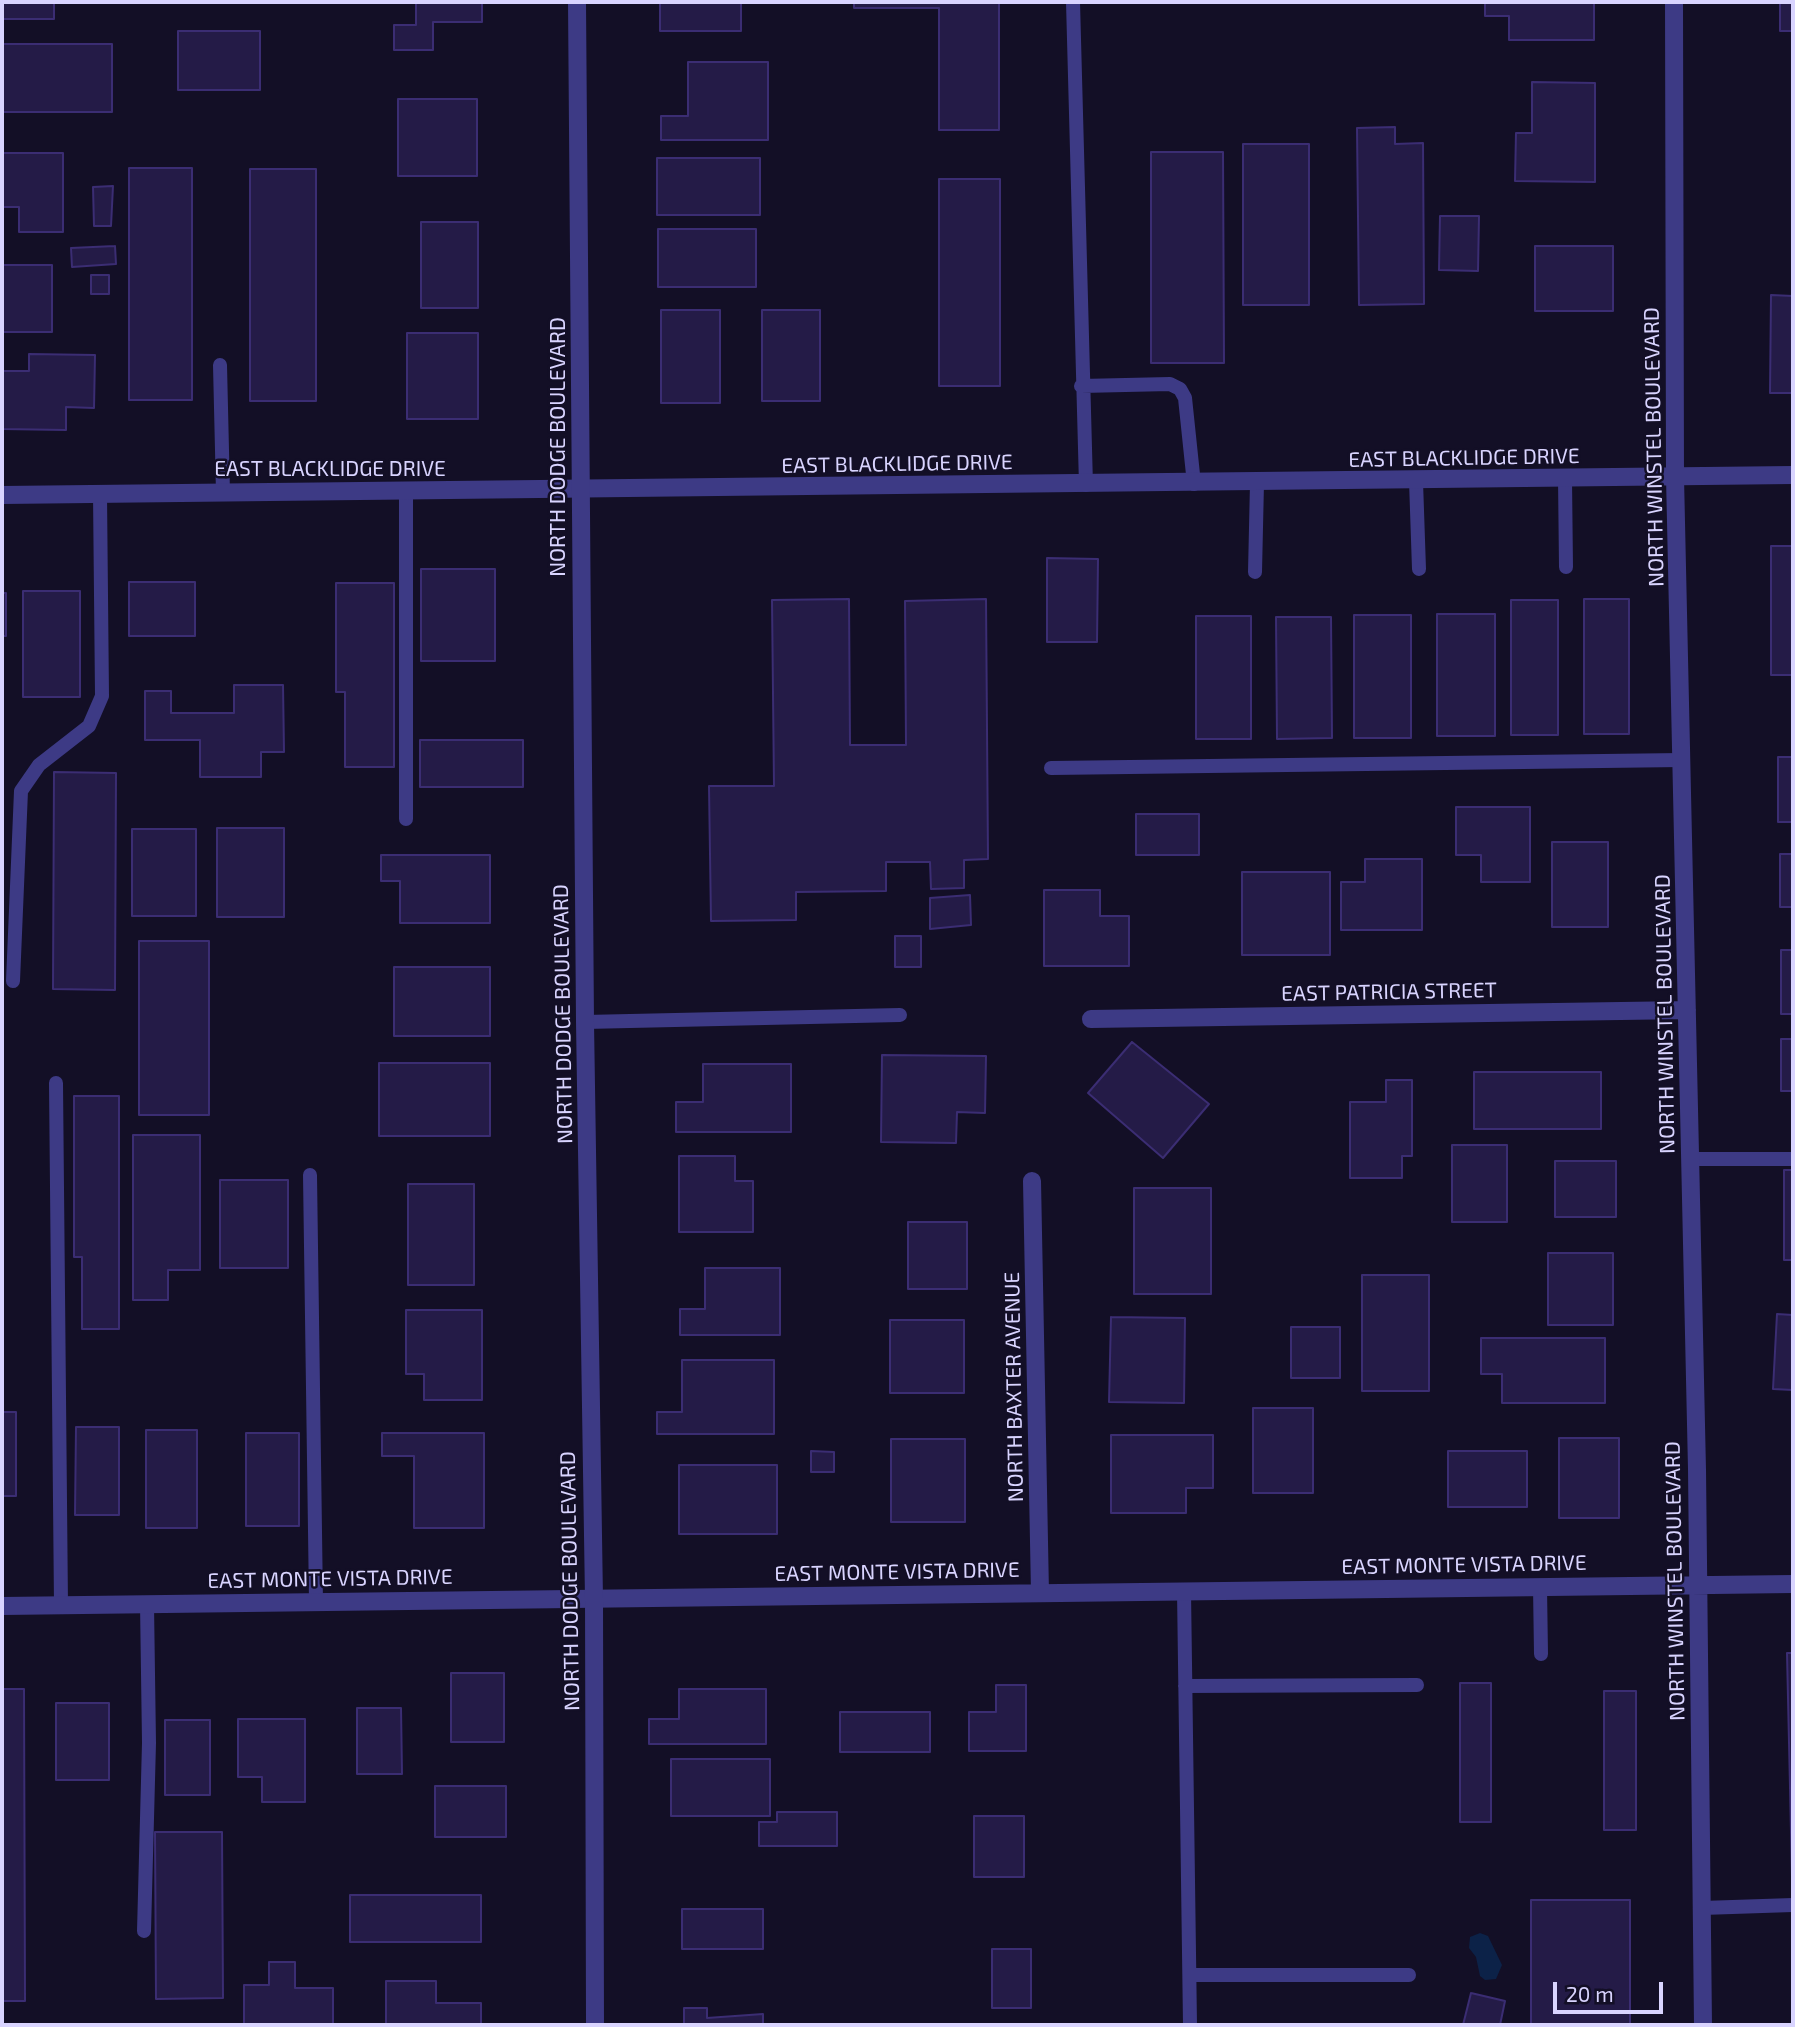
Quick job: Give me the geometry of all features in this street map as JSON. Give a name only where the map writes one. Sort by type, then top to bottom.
[{"type":"street","name":"NORTH DODGE BOULEVARD","points":[[577,2],[585,1022],[594,1599],[595,2025]]},
{"type":"street","name":"NORTH WINSTEL BOULEVARD","points":[[1674,2],[1675,477],[1698,1585],[1703,2025]]},
{"type":"street","name":"EAST BLACKLIDGE DRIVE","points":[[2,495],[1194,484],[1793,475]]},
{"type":"street","name":"EAST PATRICIA STREET","points":[[1091,1019],[1687,1010]]},
{"type":"street","name":"NORTH BAXTER AVENUE","points":[[1032,1181],[1040,1593]]},
{"type":"street","name":"EAST MONTE VISTA DRIVE","points":[[2,1606],[1793,1584]]},
{"type":"lane","points":[[1073,2],[1081,386],[1086,485]]},
{"type":"lane","points":[[220,365],[223,493]]},
{"type":"lane","points":[[1081,386],[1170,384],[1180,388],[1185,398],[1194,484]]},
{"type":"lane","points":[[1565,479],[1566,567]]},
{"type":"lane","points":[[1416,481],[1419,569]]},
{"type":"lane","points":[[1255,572],[1257,483]]},
{"type":"lane","points":[[406,492],[406,819]]},
{"type":"lane","points":[[13,981],[21,790],[39,765],[89,726],[102,695],[100,494]]},
{"type":"lane","points":[[1051,768],[1682,761]]},
{"type":"lane","points":[[585,1022],[900,1015]]},
{"type":"lane","points":[[56,1083],[61,1605]]},
{"type":"lane","points":[[1690,1159],[1793,1159]]},
{"type":"lane","points":[[310,1175],[316,1602]]},
{"type":"lane","points":[[1539,1587],[1541,1654]]},
{"type":"lane","points":[[1184,1591],[1190,2025]]},
{"type":"lane","points":[[144,1931],[149,1743],[147,1604]]},
{"type":"lane","points":[[1185,1686],[1417,1685]]},
{"type":"lane","points":[[1702,1908],[1793,1906]]},
{"type":"lane","points":[[1190,1975],[1409,1975]]},
{"type":"water","points":[[1480,1933],[1488,1936],[1502,1965],[1496,1979],[1485,1980],[1480,1976],[1476,1957],[1469,1948],[1470,1937]]},
{"type":"building","points":[[2,2],[54,2],[54,19],[2,19]]},
{"type":"building","points":[[416,2],[482,2],[482,22],[433,22],[433,50],[394,50],[394,25],[416,25]]},
{"type":"building","points":[[660,2],[741,2],[741,31],[660,31]]},
{"type":"building","points":[[854,2],[999,2],[999,130],[939,130],[939,8],[854,8]]},
{"type":"building","points":[[1485,2],[1594,2],[1594,40],[1509,40],[1509,16],[1485,16]]},
{"type":"building","points":[[1780,2],[1793,2],[1793,31],[1780,31]]},
{"type":"building","points":[[178,31],[260,31],[260,90],[178,90]]},
{"type":"building","points":[[2,44],[112,44],[112,112],[2,112]]},
{"type":"building","points":[[688,62],[768,62],[768,140],[661,140],[661,116],[688,116]]},
{"type":"building","points":[[1532,82],[1595,83],[1595,182],[1515,181],[1516,133],[1532,133]]},
{"type":"building","points":[[398,99],[477,99],[477,176],[398,176]]},
{"type":"building","points":[[1395,127],[1395,144],[1423,143],[1424,304],[1359,305],[1357,128]]},
{"type":"building","points":[[1243,144],[1309,144],[1309,305],[1243,305]]},
{"type":"building","points":[[1151,152],[1223,152],[1224,363],[1151,363]]},
{"type":"building","points":[[2,153],[63,153],[63,232],[19,232],[19,207],[2,207]]},
{"type":"building","points":[[657,158],[760,158],[760,215],[657,215]]},
{"type":"building","points":[[129,168],[192,168],[192,400],[129,400]]},
{"type":"building","points":[[250,169],[316,169],[316,401],[250,401]]},
{"type":"building","points":[[939,179],[1000,179],[1000,386],[939,386]]},
{"type":"building","points":[[113,186],[111,226],[94,226],[93,187]]},
{"type":"building","points":[[1440,216],[1479,216],[1478,271],[1439,270]]},
{"type":"building","points":[[421,222],[478,222],[478,308],[421,308]]},
{"type":"building","points":[[658,229],[756,229],[756,287],[658,287]]},
{"type":"building","points":[[115,246],[116,264],[72,267],[71,248]]},
{"type":"building","points":[[1535,246],[1613,246],[1613,311],[1535,311]]},
{"type":"building","points":[[2,265],[52,265],[52,332],[2,332]]},
{"type":"building","points":[[91,275],[109,275],[109,294],[91,294]]},
{"type":"building","points":[[1771,295],[1793,296],[1793,393],[1770,393]]},
{"type":"building","points":[[661,310],[720,310],[720,403],[661,403]]},
{"type":"building","points":[[762,310],[820,310],[820,401],[762,401]]},
{"type":"building","points":[[407,333],[478,333],[478,419],[407,419]]},
{"type":"building","points":[[29,354],[95,355],[94,408],[66,407],[66,430],[2,429],[2,371],[29,371]]},
{"type":"building","points":[[1771,546],[1793,546],[1793,675],[1771,675]]},
{"type":"building","points":[[1047,558],[1098,559],[1097,642],[1047,642]]},
{"type":"building","points":[[421,569],[495,569],[495,661],[421,661]]},
{"type":"building","points":[[129,582],[195,582],[195,636],[129,636]]},
{"type":"building","points":[[336,583],[394,583],[394,767],[345,767],[345,692],[336,692]]},
{"type":"building","points":[[23,591],[80,591],[80,697],[23,697]]},
{"type":"building","points":[[2,593],[6,593],[6,636],[2,636]]},
{"type":"building","points":[[849,599],[850,745],[906,745],[905,601],[986,599],[988,859],[964,860],[964,888],[931,889],[930,862],[886,862],[886,891],[796,892],[796,920],[711,921],[709,786],[774,786],[772,600]]},
{"type":"building","points":[[1584,599],[1629,599],[1629,734],[1584,734]]},
{"type":"building","points":[[1511,600],[1558,600],[1558,735],[1511,735]]},
{"type":"building","points":[[1437,614],[1495,614],[1495,736],[1437,736]]},
{"type":"building","points":[[1354,615],[1411,615],[1411,738],[1354,738]]},
{"type":"building","points":[[1196,616],[1251,616],[1251,739],[1196,739]]},
{"type":"building","points":[[1276,617],[1331,617],[1332,738],[1277,739]]},
{"type":"building","points":[[234,685],[283,685],[284,752],[261,752],[261,777],[200,777],[200,740],[145,740],[145,691],[171,691],[171,713],[234,713]]},
{"type":"building","points":[[420,740],[523,740],[523,787],[420,787]]},
{"type":"building","points":[[1778,757],[1793,757],[1793,822],[1778,822]]},
{"type":"building","points":[[54,772],[116,773],[115,990],[53,989]]},
{"type":"building","points":[[1456,807],[1530,807],[1530,882],[1481,882],[1481,855],[1456,855]]},
{"type":"building","points":[[1136,814],[1199,814],[1199,855],[1136,855]]},
{"type":"building","points":[[217,828],[284,828],[284,917],[217,917]]},
{"type":"building","points":[[132,829],[196,829],[196,916],[132,916]]},
{"type":"building","points":[[1552,842],[1608,842],[1608,927],[1552,927]]},
{"type":"building","points":[[1780,854],[1793,854],[1793,907],[1780,907]]},
{"type":"building","points":[[381,855],[490,855],[490,923],[400,923],[400,881],[381,881]]},
{"type":"building","points":[[1365,859],[1422,859],[1422,930],[1341,930],[1341,882],[1365,882]]},
{"type":"building","points":[[1242,872],[1330,872],[1330,955],[1242,955]]},
{"type":"building","points":[[1044,890],[1100,890],[1100,916],[1129,916],[1129,966],[1044,966]]},
{"type":"building","points":[[970,895],[971,925],[930,929],[930,898]]},
{"type":"building","points":[[895,936],[921,936],[921,967],[895,967]]},
{"type":"building","points":[[139,941],[209,941],[209,1115],[139,1115]]},
{"type":"building","points":[[1781,950],[1793,950],[1793,1014],[1781,1014]]},
{"type":"building","points":[[394,967],[490,967],[490,1036],[394,1036]]},
{"type":"building","points":[[1781,1039],[1793,1039],[1793,1091],[1781,1091]]},
{"type":"building","points":[[1132,1042],[1209,1104],[1163,1158],[1088,1093]]},
{"type":"building","points":[[882,1055],[986,1056],[985,1113],[957,1112],[956,1143],[881,1142]]},
{"type":"building","points":[[379,1063],[490,1063],[490,1136],[379,1136]]},
{"type":"building","points":[[703,1064],[791,1064],[791,1132],[676,1132],[676,1102],[703,1102]]},
{"type":"building","points":[[1474,1072],[1601,1072],[1601,1129],[1474,1129]]},
{"type":"building","points":[[1386,1080],[1412,1080],[1412,1156],[1402,1156],[1402,1178],[1350,1178],[1350,1102],[1386,1102]]},
{"type":"building","points":[[74,1096],[119,1096],[119,1329],[82,1329],[82,1257],[74,1257]]},
{"type":"building","points":[[133,1135],[200,1135],[200,1270],[168,1270],[168,1300],[133,1300]]},
{"type":"building","points":[[1452,1145],[1507,1145],[1507,1222],[1452,1222]]},
{"type":"building","points":[[679,1156],[735,1156],[735,1181],[753,1181],[753,1232],[679,1232]]},
{"type":"building","points":[[1555,1161],[1616,1161],[1616,1217],[1555,1217]]},
{"type":"building","points":[[1784,1170],[1793,1170],[1793,1260],[1784,1260]]},
{"type":"building","points":[[220,1180],[288,1180],[288,1268],[220,1268]]},
{"type":"building","points":[[408,1184],[474,1184],[474,1285],[408,1285]]},
{"type":"building","points":[[1134,1188],[1211,1188],[1211,1294],[1134,1294]]},
{"type":"building","points":[[908,1222],[967,1222],[967,1289],[908,1289]]},
{"type":"building","points":[[1548,1253],[1613,1253],[1613,1325],[1548,1325]]},
{"type":"building","points":[[705,1268],[780,1268],[780,1335],[680,1335],[680,1309],[705,1309]]},
{"type":"building","points":[[1362,1275],[1429,1275],[1429,1391],[1362,1391]]},
{"type":"building","points":[[406,1310],[482,1310],[482,1400],[424,1400],[424,1374],[406,1374]]},
{"type":"building","points":[[1777,1314],[1793,1315],[1793,1390],[1773,1389]]},
{"type":"building","points":[[1111,1317],[1185,1318],[1184,1403],[1109,1402]]},
{"type":"building","points":[[890,1320],[964,1320],[964,1393],[890,1393]]},
{"type":"building","points":[[1291,1327],[1340,1327],[1340,1378],[1291,1378]]},
{"type":"building","points":[[1481,1338],[1605,1338],[1605,1403],[1502,1403],[1502,1374],[1481,1374]]},
{"type":"building","points":[[682,1360],[774,1360],[774,1434],[657,1434],[657,1412],[682,1412]]},
{"type":"building","points":[[1253,1408],[1313,1408],[1313,1493],[1253,1493]]},
{"type":"building","points":[[2,1412],[16,1412],[16,1496],[2,1496]]},
{"type":"building","points":[[76,1427],[119,1427],[119,1515],[75,1515]]},
{"type":"building","points":[[146,1430],[197,1430],[197,1528],[146,1528]]},
{"type":"building","points":[[246,1433],[299,1433],[299,1526],[246,1526]]},
{"type":"building","points":[[382,1433],[484,1433],[484,1528],[414,1528],[414,1456],[382,1456]]},
{"type":"building","points":[[1111,1435],[1213,1435],[1213,1488],[1186,1488],[1186,1513],[1111,1513]]},
{"type":"building","points":[[1559,1438],[1619,1438],[1619,1518],[1559,1518]]},
{"type":"building","points":[[891,1439],[965,1439],[965,1522],[891,1522]]},
{"type":"building","points":[[811,1451],[834,1452],[834,1472],[811,1472]]},
{"type":"building","points":[[1448,1451],[1527,1451],[1527,1507],[1448,1507]]},
{"type":"building","points":[[679,1465],[777,1465],[777,1534],[679,1534]]},
{"type":"building","points":[[1787,1653],[1793,1653],[1792,1877]]},
{"type":"building","points":[[451,1673],[504,1673],[504,1742],[451,1742]]},
{"type":"building","points":[[1460,1683],[1491,1683],[1491,1822],[1460,1822]]},
{"type":"building","points":[[996,1685],[1026,1685],[1026,1751],[969,1751],[969,1712],[996,1712]]},
{"type":"building","points":[[2,1689],[24,1689],[25,2001],[2,2001]]},
{"type":"building","points":[[679,1689],[766,1689],[766,1744],[649,1744],[649,1719],[679,1719]]},
{"type":"building","points":[[1604,1691],[1636,1691],[1636,1830],[1604,1830]]},
{"type":"building","points":[[56,1703],[109,1703],[109,1780],[56,1780]]},
{"type":"building","points":[[357,1708],[401,1708],[402,1774],[357,1774]]},
{"type":"building","points":[[840,1712],[930,1712],[930,1752],[840,1752]]},
{"type":"building","points":[[238,1719],[305,1719],[305,1802],[262,1802],[262,1777],[238,1777]]},
{"type":"building","points":[[165,1720],[210,1720],[210,1795],[165,1795]]},
{"type":"building","points":[[671,1759],[770,1759],[770,1816],[671,1816]]},
{"type":"building","points":[[435,1786],[506,1786],[506,1837],[435,1837]]},
{"type":"building","points":[[777,1812],[837,1812],[837,1846],[759,1846],[759,1822],[777,1822]]},
{"type":"building","points":[[974,1816],[1024,1816],[1024,1877],[974,1877]]},
{"type":"building","points":[[155,1832],[222,1832],[223,1998],[156,1999]]},
{"type":"building","points":[[350,1895],[481,1895],[481,1942],[350,1942]]},
{"type":"building","points":[[1531,1900],[1630,1900],[1630,2025],[1531,2025]]},
{"type":"building","points":[[682,1909],[763,1909],[763,1949],[682,1949]]},
{"type":"building","points":[[992,1949],[1031,1949],[1031,2008],[992,2008]]},
{"type":"building","points":[[269,1962],[295,1962],[295,1988],[333,1988],[333,2025],[244,2025],[244,1985],[269,1985]]},
{"type":"building","points":[[386,1981],[436,1981],[436,2003],[481,2003],[481,2025],[386,2025]]},
{"type":"building","points":[[1471,1993],[1505,2001],[1500,2025],[1463,2025]]},
{"type":"building","points":[[684,2008],[707,2008],[707,2018],[763,2014],[763,2025],[684,2025]]}]
